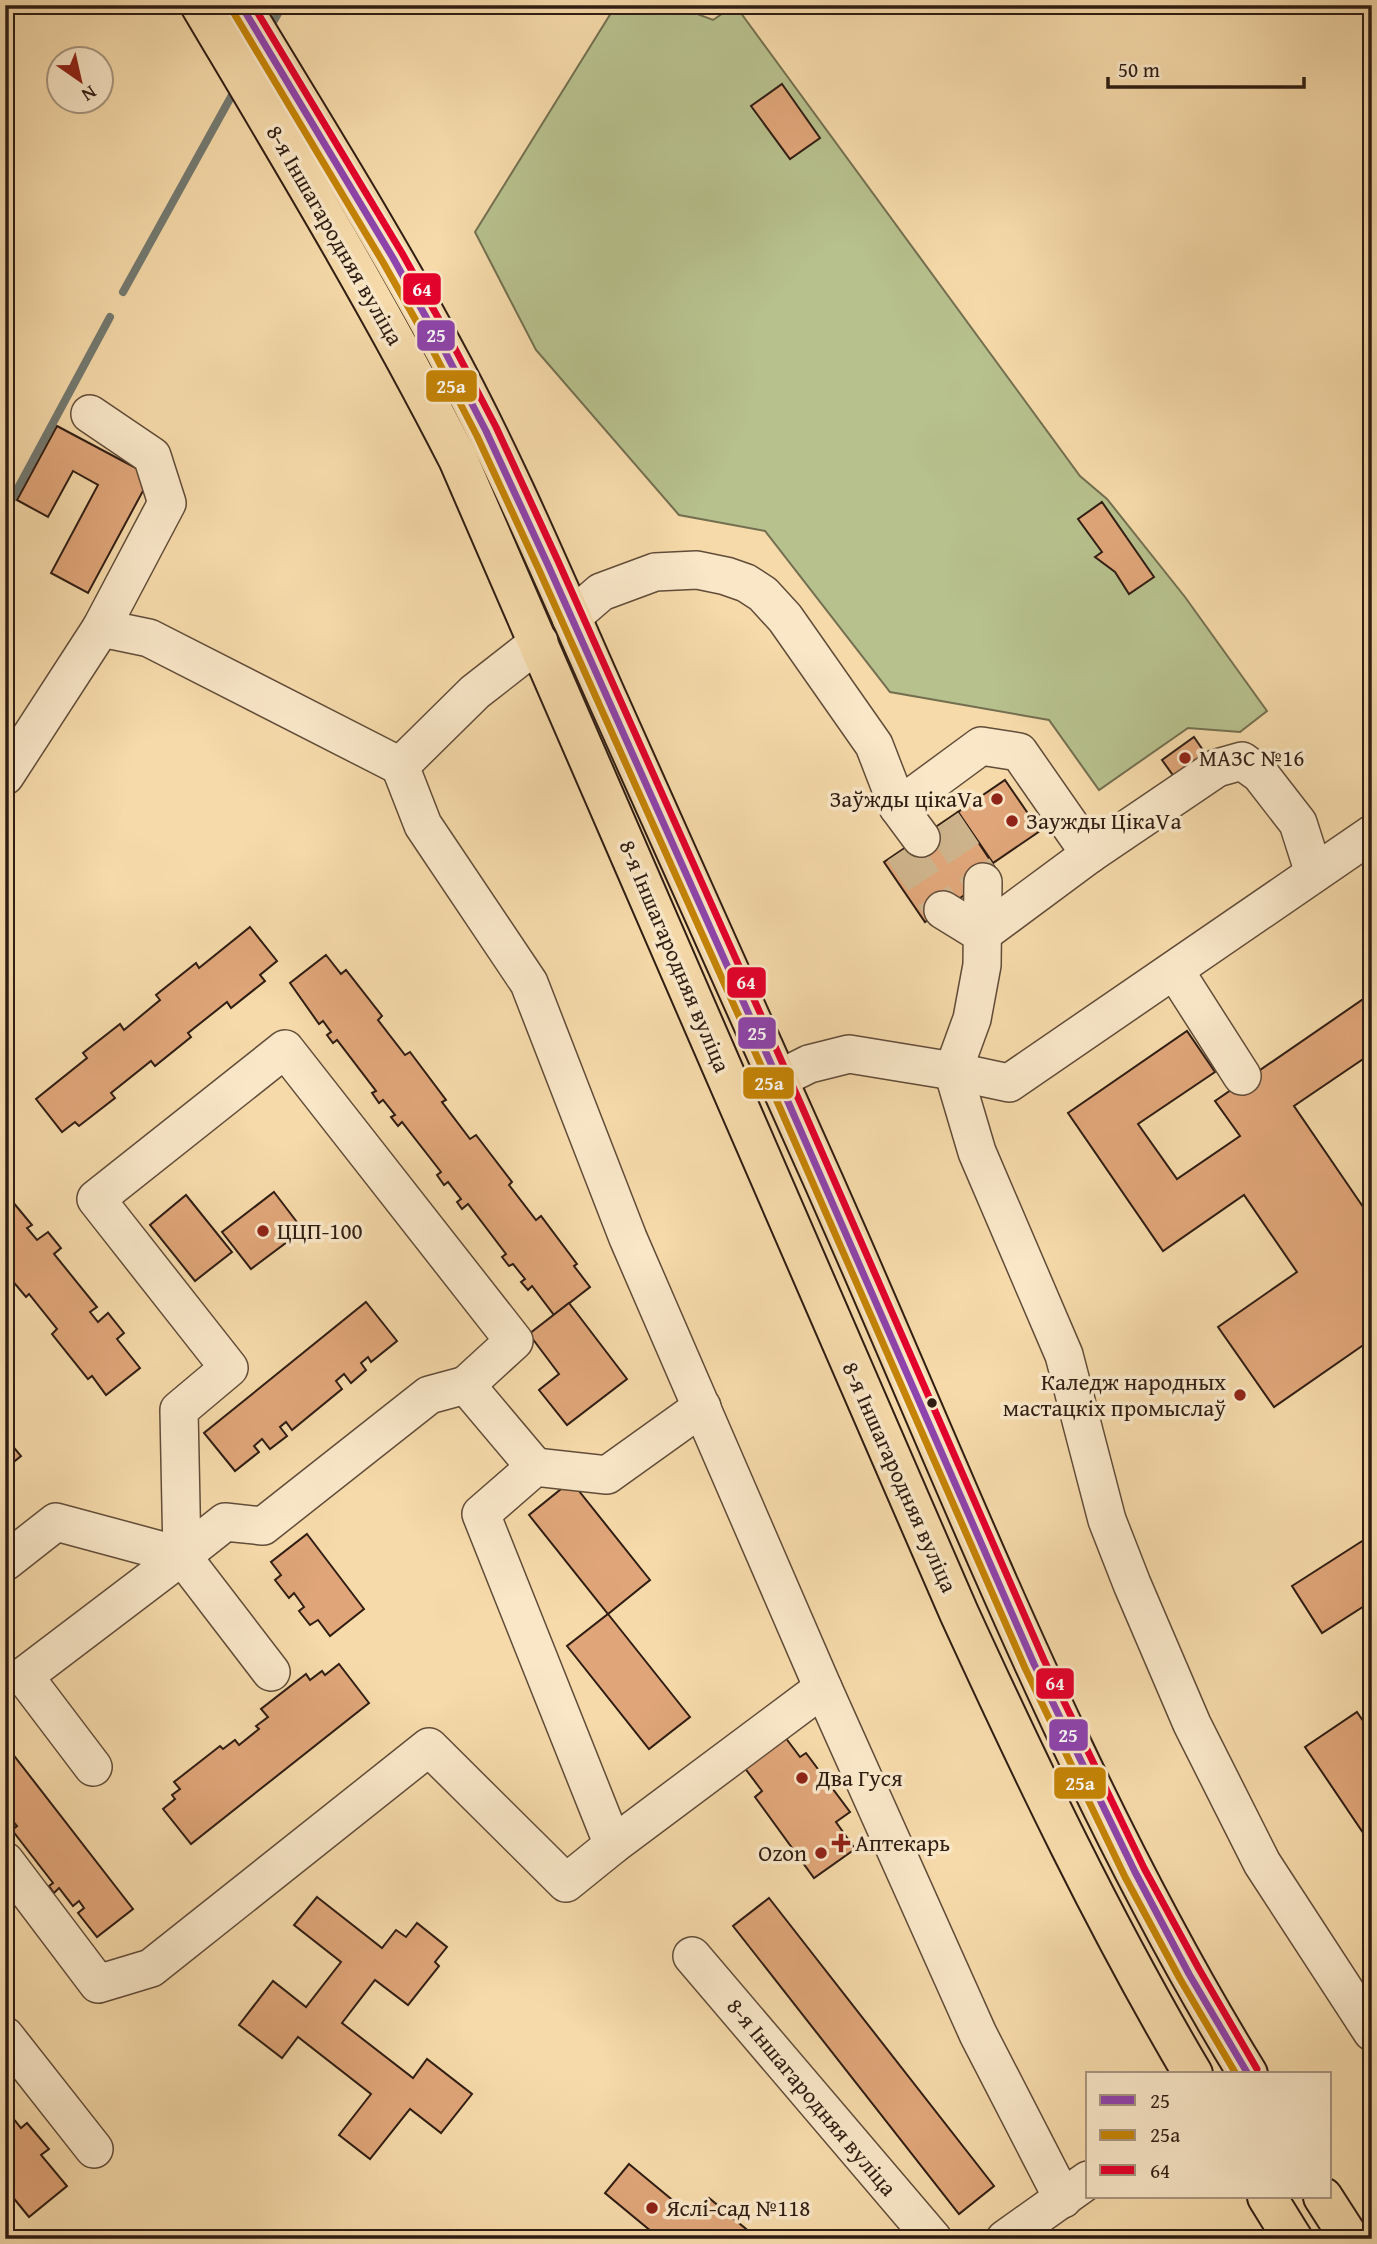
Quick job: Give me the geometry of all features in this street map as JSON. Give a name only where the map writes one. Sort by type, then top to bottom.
[{"type":"main road","name":"8-я Іншагародняя вуліца","points":[[200,5],[363,244],[443,346],[495,450],[779,1079],[1002,1592],[1073,1748],[1129,1862],[1240,2071]]},
{"type":"main road","name":"8-я Іншагародняя вуліца","points":[[241,5],[363,244],[409,364],[458,459],[861,1389],[1034,1776],[1147,1997],[1192,2072]]},
{"type":"main road","points":[[539,642],[571,618]]},
{"type":"main road","points":[[736,1098],[779,1079]]},
{"type":"main road","points":[[1268,2198],[1293,2239]]},
{"type":"main road","points":[[1324,2198],[1350,2239]]},
{"type":"lane","points":[[5,776],[101,628],[167,503],[152,456],[90,414]]},
{"type":"lane","points":[[571,618],[601,592],[655,572],[697,570],[746,583],[763,594],[785,618],[874,745],[898,807],[922,837]]},
{"type":"lane","points":[[101,628],[149,638],[400,766],[423,825],[529,983],[628,1238],[823,1688],[978,2034],[1076,2190],[1005,2239]]},
{"type":"lane","points":[[400,766],[475,692],[539,642]]},
{"type":"lane","points":[[898,807],[981,746],[1019,752],[1090,854]]},
{"type":"lane","points":[[982,933],[1090,854],[1217,768],[1242,761],[1260,774],[1297,822],[1314,873]]},
{"type":"lane","points":[[779,1079],[809,1064],[849,1054],[1009,1083],[1314,873],[1369,842]]},
{"type":"lane","points":[[962,897],[982,933],[982,965],[972,1019],[954,1071],[977,1152],[1064,1354],[1107,1520],[1187,1712],[1262,1864],[1372,2032]]},
{"type":"lane","points":[[1175,971],[1242,1076]]},
{"type":"lane","points":[[93,1767],[24,1676],[182,1556],[225,1522],[263,1526],[429,1395],[466,1385],[514,1341],[285,1049],[96,1199],[229,1368],[179,1410],[182,1556],[271,1672]]},
{"type":"lane","points":[[466,1385],[536,1467],[607,1475],[702,1407]]},
{"type":"lane","points":[[536,1467],[481,1514],[613,1845]]},
{"type":"lane","points":[[5,1562],[56,1522],[182,1556]]},
{"type":"lane","points":[[5,1861],[98,1984],[151,1968],[429,1747],[566,1883],[823,1688]]},
{"type":"lane","name":"8-я Іншагародняя вуліца","points":[[692,1956],[933,2239]]},
{"type":"lane","points":[[5,2036],[94,2149]]},
{"type":"green space","points":[[616,5],[684,5],[689,11],[713,20],[735,5],[1080,476],[1107,499],[1185,597],[1267,711],[1240,732],[1188,728],[1099,790],[1049,720],[890,692],[765,531],[679,515],[536,350],[475,232]]},
{"type":"building","points":[[782,84],[820,138],[790,159],[751,106]]},
{"type":"building","points":[[57,426],[151,476],[88,593],[51,573],[98,485],[73,471],[48,517],[17,500]]},
{"type":"building","points":[[1102,502],[1154,577],[1129,594],[1115,572],[1095,557],[1102,552],[1078,519]]},
{"type":"building","name":"МАЗС №16","points":[[1194,737],[1207,756],[1175,778],[1162,760]]},
{"type":"building","points":[[1005,780],[1040,831],[993,863],[958,812]]},
{"type":"building","points":[[958,812],[998,872],[925,922],[884,862]]},
{"type":"building","points":[[250,927],[277,961],[260,975],[265,981],[231,1008],[227,1002],[188,1033],[191,1037],[155,1066],[151,1061],[111,1093],[115,1098],[79,1126],[75,1122],[62,1132],[36,1099],[87,1058],[83,1053],[120,1024],[124,1030],[160,1000],[156,995],[196,963],[199,968]]},
{"type":"building","points":[[326,955],[341,974],[346,970],[382,1016],[378,1020],[405,1055],[410,1052],[446,1100],[442,1102],[470,1139],[476,1135],[512,1182],[509,1185],[536,1220],[541,1216],[577,1264],[574,1266],[590,1287],[554,1315],[532,1286],[528,1290],[521,1282],[525,1279],[513,1264],[509,1266],[502,1257],[506,1254],[468,1204],[462,1209],[457,1202],[461,1199],[448,1182],[444,1185],[437,1175],[441,1172],[402,1122],[398,1126],[391,1117],[395,1115],[383,1100],[379,1103],[372,1093],[376,1091],[337,1040],[333,1043],[327,1035],[331,1032],[323,1021],[319,1024],[290,983]]},
{"type":"building","points":[[1372,993],[1372,1053],[1294,1106],[1372,1220],[1372,1339],[1274,1407],[1218,1327],[1297,1272],[1244,1195],[1163,1251],[1068,1113],[1187,1031],[1215,1072],[1138,1124],[1177,1179],[1240,1136],[1215,1101]]},
{"type":"building","name":"ЦЦП-100","points":[[274,1192],[303,1230],[251,1269],[222,1232]]},
{"type":"building","points":[[186,1195],[232,1252],[195,1281],[150,1225]]},
{"type":"building","points":[[12,1201],[32,1225],[27,1228],[37,1240],[48,1232],[61,1248],[54,1254],[97,1307],[90,1312],[98,1322],[108,1313],[124,1333],[117,1339],[140,1368],[106,1395],[92,1376],[88,1379],[52,1334],[57,1329],[29,1294],[26,1297],[5,1272],[5,1207]]},
{"type":"building","points":[[366,1302],[397,1341],[371,1362],[368,1357],[361,1363],[366,1370],[351,1383],[344,1374],[336,1381],[342,1389],[292,1430],[286,1422],[280,1427],[287,1436],[270,1449],[262,1439],[254,1446],[259,1452],[235,1471],[204,1433]]},
{"type":"building","points":[[569,1303],[627,1379],[567,1425],[539,1390],[559,1374],[529,1334]]},
{"type":"building","points":[[5,1437],[21,1456],[5,1469]]},
{"type":"building","points":[[571,1481],[650,1580],[608,1614],[529,1515]]},
{"type":"building","points":[[307,1534],[364,1609],[330,1636],[318,1620],[310,1625],[299,1611],[304,1607],[294,1593],[289,1598],[275,1580],[281,1575],[271,1562]]},
{"type":"building","points":[[1370,1536],[1372,1601],[1322,1633],[1292,1586]]},
{"type":"building","points":[[608,1614],[690,1717],[649,1749],[567,1646]]},
{"type":"building","points":[[339,1664],[369,1703],[191,1844],[163,1809],[175,1799],[172,1795],[180,1789],[174,1782],[220,1746],[223,1749],[235,1740],[239,1745],[259,1729],[256,1726],[268,1717],[261,1709],[306,1674],[310,1680],[322,1671],[325,1675]]},
{"type":"building","points":[[1357,1712],[1372,1734],[1372,1846],[1305,1747]]},
{"type":"building","points":[[785,1737],[800,1757],[806,1753],[850,1812],[836,1822],[855,1849],[814,1878],[755,1797],[762,1791],[744,1767]]},
{"type":"building","points":[[5,1744],[133,1909],[97,1937],[78,1913],[84,1908],[79,1901],[73,1906],[59,1888],[54,1893],[49,1886],[53,1883],[12,1830],[17,1826],[12,1820],[5,1825]]},
{"type":"building","points":[[317,1897],[382,1948],[396,1930],[406,1937],[417,1923],[447,1947],[435,1962],[439,1966],[408,2005],[375,1980],[342,2023],[413,2078],[427,2059],[472,2094],[441,2133],[410,2109],[370,2159],[339,2135],[371,2094],[298,2037],[282,2058],[239,2025],[273,1981],[306,2007],[341,1962],[294,1925]]},
{"type":"building","points":[[769,1898],[994,2186],[959,2214],[733,1926]]},
{"type":"building","points":[[5,2108],[21,2128],[27,2123],[49,2149],[41,2155],[67,2186],[29,2217],[7,2190],[5,2192]]},
{"type":"building","name":"Яслі-сад №118","points":[[629,2164],[693,2217],[709,2198],[752,2234],[748,2239],[647,2239],[652,2232],[605,2193]]},
{"type":"waterway","points":[[269,29],[283,5]]},
{"type":"waterway","points":[[123,292],[237,86]]},
{"type":"waterway","points":[[5,512],[110,317]]},
{"type":"tunnel","points":[[943,823],[983,882]]},
{"type":"tunnel","points":[[903,850],[943,910]]},
{"type":"transit line","name":"25","points":[[241,5],[393,258],[486,431],[789,1104],[1034,1664],[1135,1872],[1189,1974],[1247,2072]]},
{"type":"transit line","name":"64","points":[[253,5],[402,253],[496,427],[799,1100],[1044,1660],[1144,1868],[1257,2069]]},
{"type":"transit line","name":"25а","points":[[232,10],[384,264],[477,436],[780,1108],[1025,1668],[1125,1877],[1180,1979],[1235,2072]]},
{"type":"place","name":"МАЗС №16","points":[[1185,758]]},
{"type":"place","name":"Заўжды цікаVа","points":[[997,799]]},
{"type":"place","name":"Заужды ЦікаVа","points":[[1012,821]]},
{"type":"place","name":"ЦЦП-100","points":[[263,1231]]},
{"type":"place","name":"Каледж народных мастацкіх промыслаў","points":[[1240,1395]]},
{"type":"place","name":"Два Гуся","points":[[802,1778]]},
{"type":"place","name":"Аптекарь","points":[[841,1843]]},
{"type":"place","name":"Ozon","points":[[821,1853]]},
{"type":"place","name":"Яслі-сад №118","points":[[652,2208]]}]
